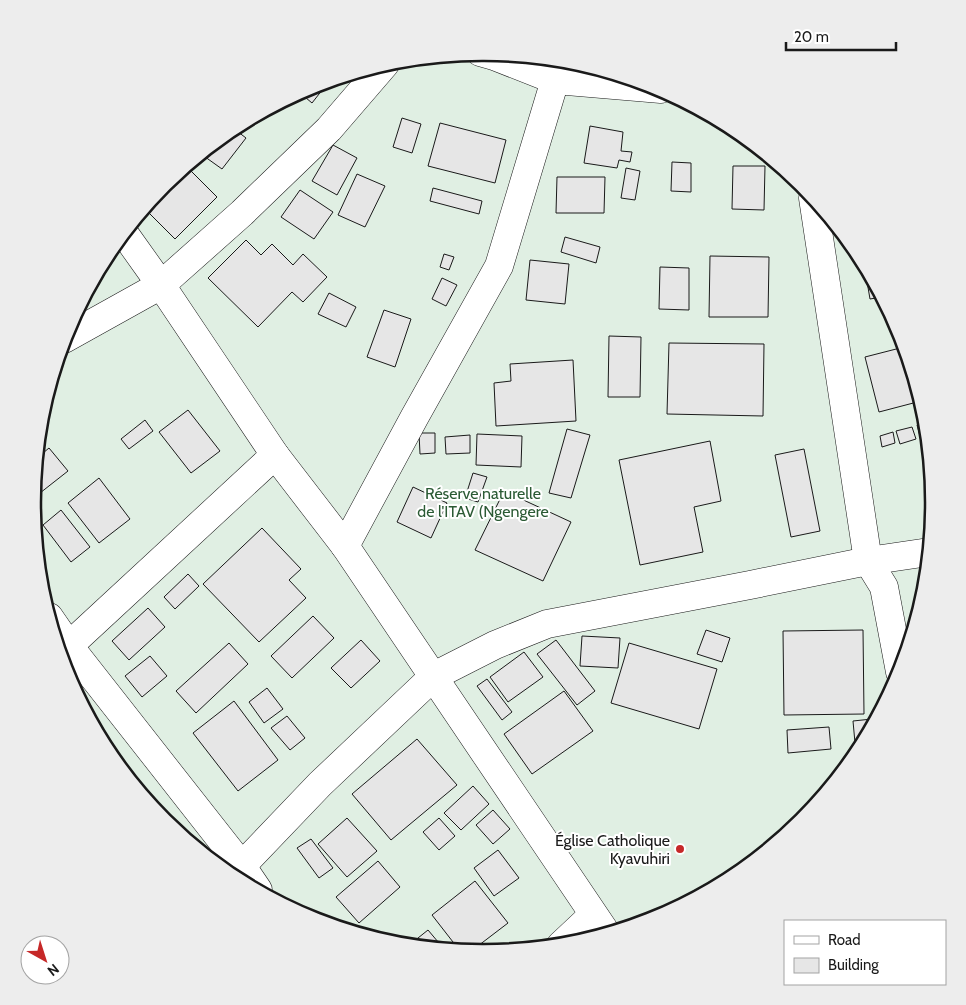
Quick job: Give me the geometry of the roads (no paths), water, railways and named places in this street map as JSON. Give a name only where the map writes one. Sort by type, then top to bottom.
[{"type":"street","points":[[509,62],[555,80],[632,87]]},
{"type":"street","points":[[75,333],[161,285],[242,213],[328,129],[376,74]]},
{"type":"street","points":[[345,546],[499,266],[555,80]]},
{"type":"street","points":[[815,211],[868,560],[884,587],[897,655]]},
{"type":"street","points":[[129,240],[274,455],[345,546],[600,924],[585,932]]},
{"type":"street","points":[[67,649],[274,455]]},
{"type":"street","points":[[237,870],[320,784],[434,676],[495,644],[547,624],[868,560],[922,553]]},
{"type":"street","points":[[69,655],[232,866]]},
{"type":"place","name":"Église Catholique Kyavuhiri","points":[[680,849]]},
{"type":"park label","name":"Réserve naturelle de l'ITAV (Ngengere","points":[[483,502]]}]
